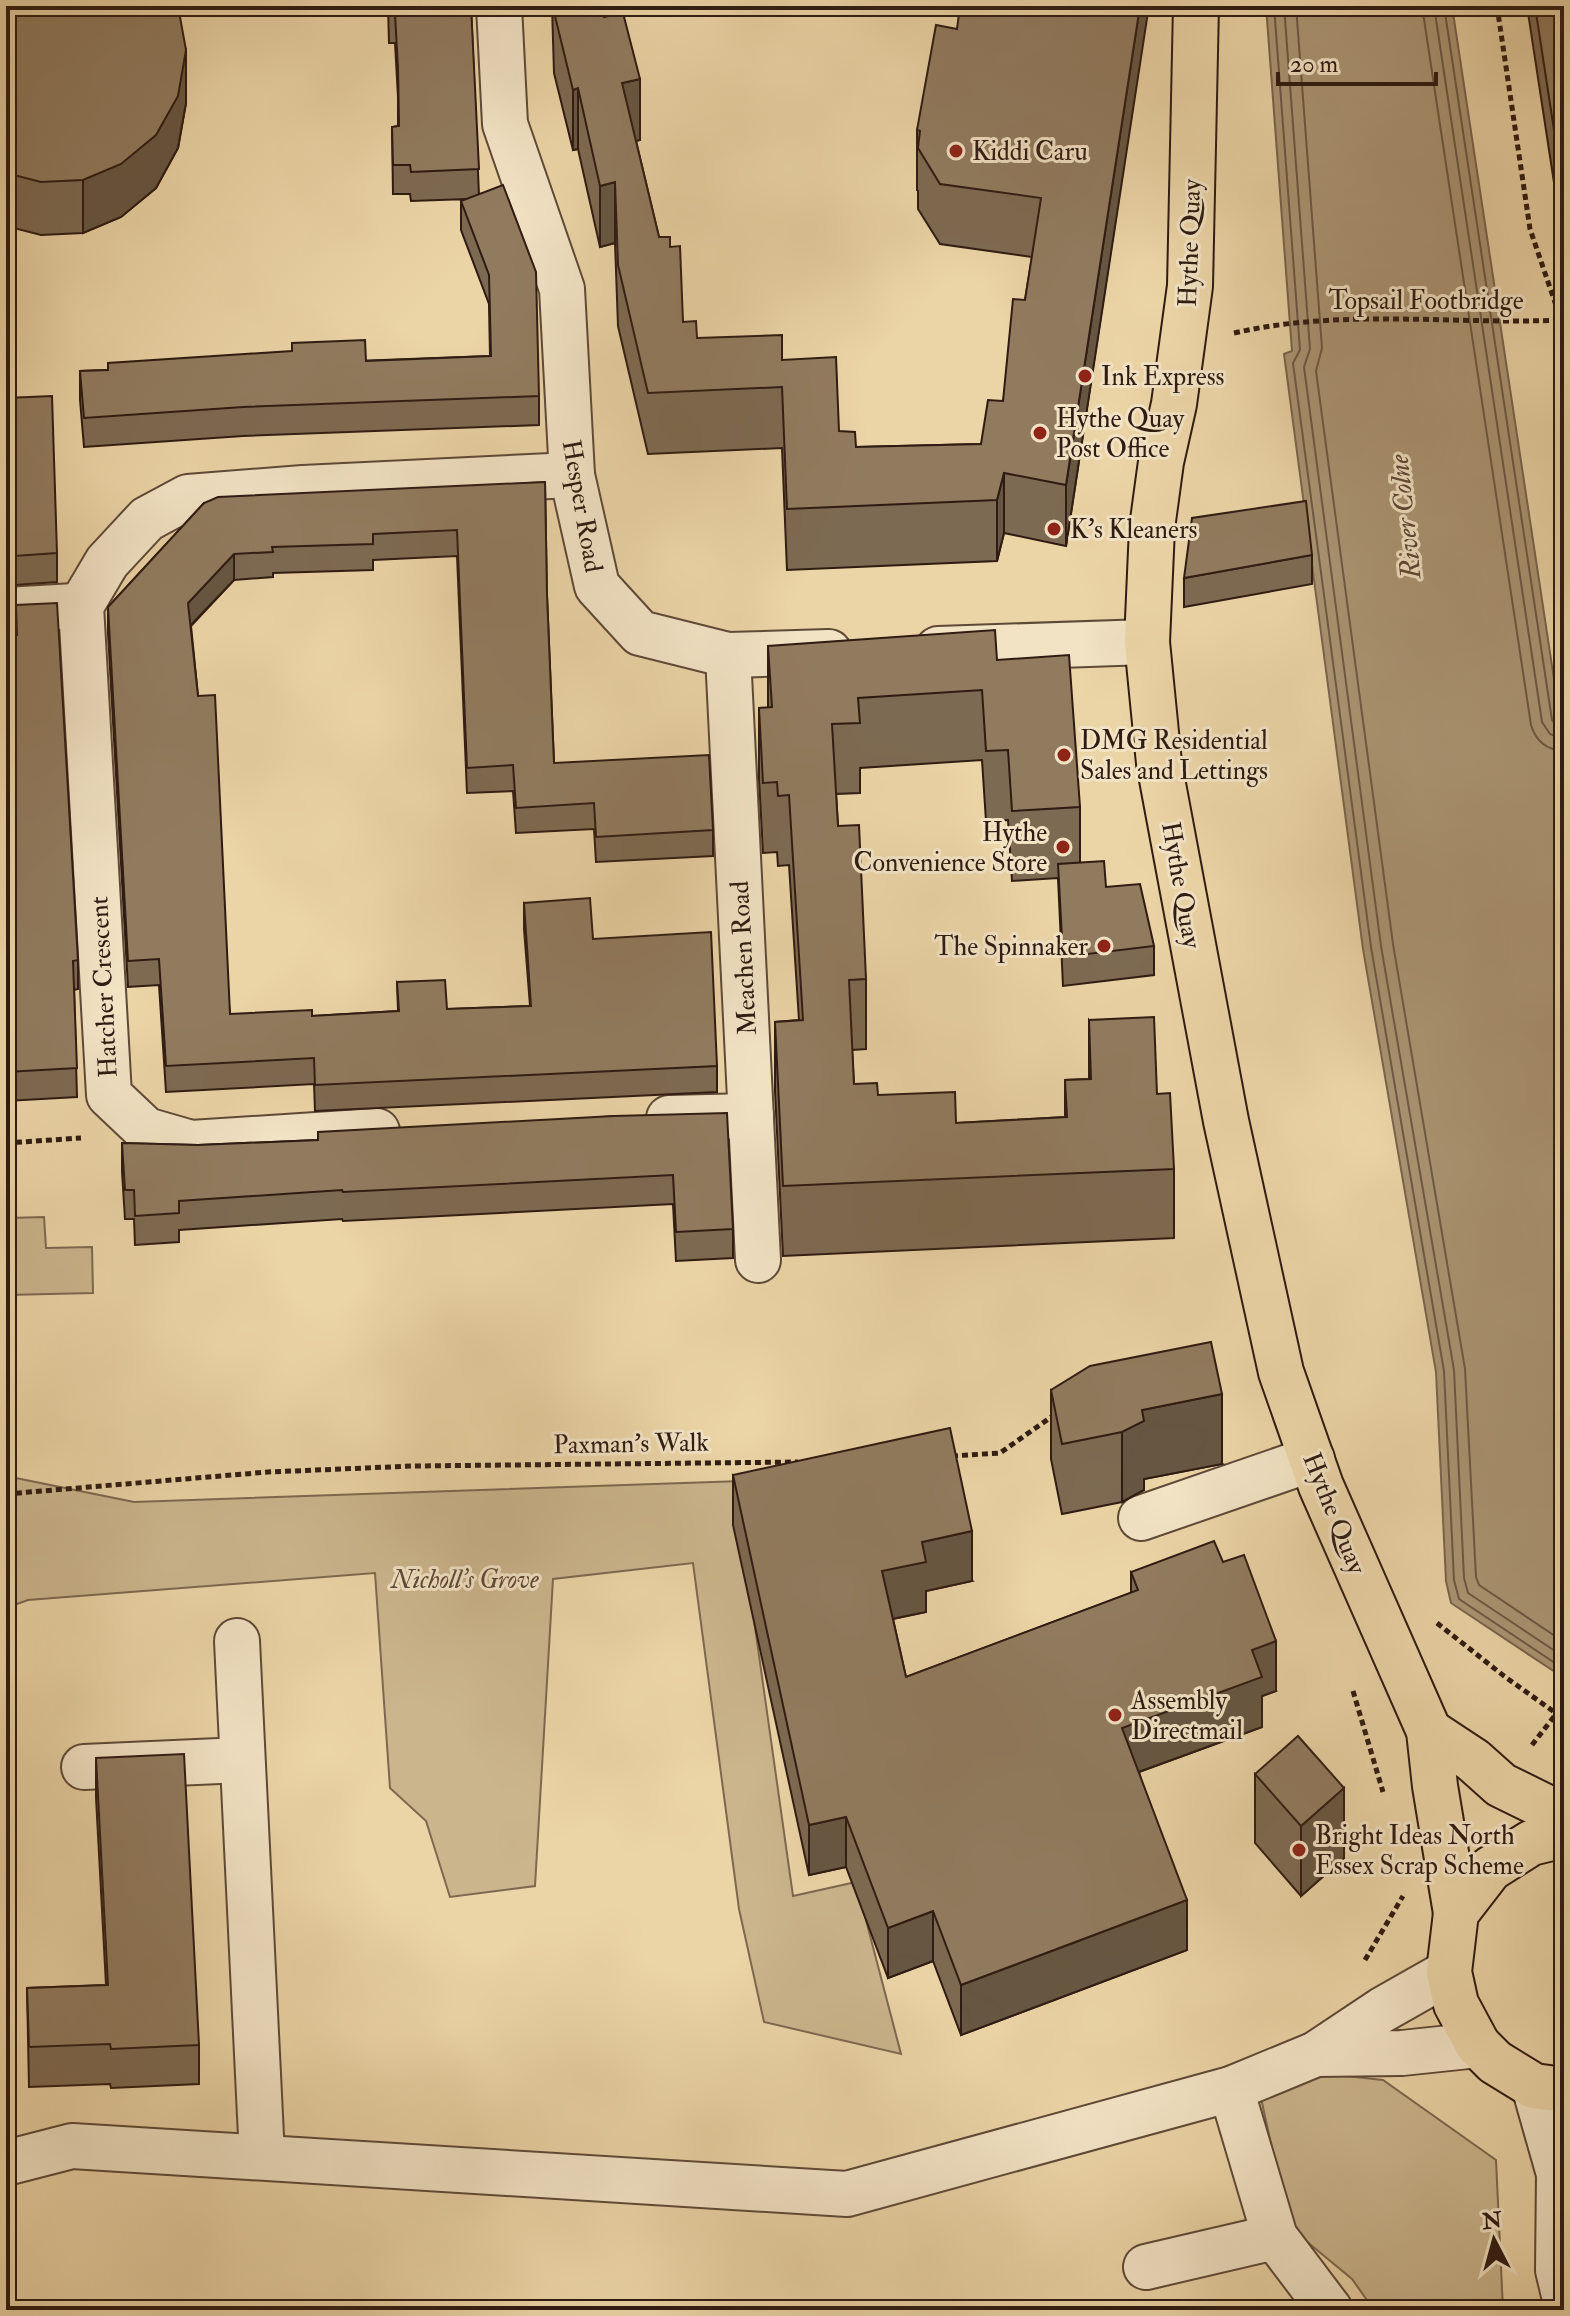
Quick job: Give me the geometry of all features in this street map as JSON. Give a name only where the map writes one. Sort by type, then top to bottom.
[{"type":"main road","name":"Hythe Quay","points":[[1196,6],[1190,286],[1174,404],[1161,462],[1152,528],[1147,642],[1159,763],[1223,1106],[1281,1372],[1312,1459],[1429,1731],[1456,1913]]},
{"type":"main road","points":[[1429,1731],[1473,1760],[1501,1785],[1564,1816]]},
{"type":"main road","points":[[1549,2088],[1496,2064],[1478,2045],[1456,2004],[1449,1972],[1456,1913],[1490,1869],[1531,1843],[1564,1835]]},
{"type":"street","name":"Hesper Road","points":[[499,6],[505,124],[562,289],[572,475],[597,586],[640,633],[728,655],[1147,642]]},
{"type":"street","points":[[6,610],[81,606],[107,562],[147,519],[188,497],[303,488],[572,475]]},
{"type":"street","name":"Hatcher Crescent","points":[[81,606],[109,1095],[146,1130],[191,1143],[419,1129]]},
{"type":"street","name":"Meachen Road","points":[[728,655],[758,1260]]},
{"type":"street","points":[[629,1119],[751,1116]]},
{"type":"street","points":[[1141,1518],[1312,1459]]},
{"type":"street","points":[[237,1641],[262,2157]]},
{"type":"street","points":[[84,1767],[242,1760]]},
{"type":"street","points":[[6,2163],[72,2146],[847,2194],[1231,2089],[1316,2054],[1382,2010],[1449,1972]]},
{"type":"street","points":[[1316,2054],[1402,2053],[1478,2045]]},
{"type":"street","points":[[1549,2088],[1559,2174],[1558,2270],[1564,2295]]},
{"type":"street","points":[[1231,2089],[1275,2237],[1330,2310]]},
{"type":"street","points":[[1146,2267],[1275,2237]]},
{"type":"path","points":[[1497,6],[1530,229],[1563,320],[1564,444]]},
{"type":"path","name":"Topsail Footbridge","points":[[1253,328],[1381,317],[1563,320]]},
{"type":"path","points":[[6,1143],[100,1136],[125,1110]]},
{"type":"path","points":[[938,1457],[1000,1453],[1056,1413]]},
{"type":"path","name":"Paxman's Walk","points":[[6,1494],[297,1471],[413,1466],[802,1462]]},
{"type":"path","points":[[1384,1629],[1429,1616],[1564,1719]]},
{"type":"path","points":[[1350,1677],[1385,1799]]},
{"type":"path","points":[[1365,1960],[1410,1884]]},
{"type":"green space","points":[[6,1172],[8,1218],[44,1217],[46,1248],[92,1247],[93,1293],[6,1295]]},
{"type":"green space","name":"Nicholl's Grove","points":[[915,1475],[739,1514],[793,1896],[856,1882],[901,2054],[764,2022],[739,1909],[693,1563],[553,1579],[535,1886],[450,1897],[426,1821],[390,1788],[375,1573],[28,1600],[6,1608],[6,1476],[134,1502]]},
{"type":"green space","points":[[1318,2073],[1383,2080],[1496,2160],[1503,2310],[1374,2310],[1352,2279],[1289,2227],[1261,2098]]},
{"type":"water","name":"River Colne","points":[[1266,6],[1452,6],[1564,745],[1564,1678],[1451,1603],[1446,1581],[1436,1372],[1363,949],[1284,354],[1292,351]]},
{"type":"building","points":[[6,6],[178,6],[186,50],[178,96],[156,135],[121,164],[83,180],[41,182],[6,173]]},
{"type":"building","points":[[389,6],[471,6],[479,169],[411,172],[410,165],[393,165],[392,127],[399,126],[398,68],[395,14],[389,14]]},
{"type":"building","points":[[554,6],[603,6],[604,17],[623,13],[640,79],[622,83],[659,237],[670,237],[670,247],[680,246],[683,322],[696,321],[697,338],[782,335],[782,360],[836,357],[839,431],[855,432],[856,447],[981,444],[988,400],[1003,401],[1013,299],[1025,300],[1041,198],[940,184],[918,148],[920,131],[917,130],[936,25],[957,29],[960,6],[1046,6],[1071,10],[1072,6],[1140,6],[1066,485],[1004,473],[997,500],[787,509],[782,387],[648,393],[618,265],[615,182],[600,186],[578,88],[573,90]]},
{"type":"building","points":[[1535,6],[1564,6],[1564,195]]},
{"type":"building","points":[[503,185],[536,272],[539,396],[243,407],[84,418],[80,371],[108,370],[108,363],[292,351],[292,343],[365,340],[366,361],[491,356],[489,275],[461,201]]},
{"type":"building","points":[[52,396],[57,553],[14,556],[13,536],[6,537],[6,398]]},
{"type":"building","points":[[545,482],[554,763],[709,755],[713,830],[596,837],[594,803],[516,808],[513,765],[467,768],[457,530],[373,534],[373,544],[272,547],[273,552],[234,554],[188,603],[198,696],[215,695],[230,1014],[312,1010],[312,1016],[399,1011],[397,982],[445,980],[447,1009],[531,1006],[524,903],[590,898],[593,939],[711,932],[717,1066],[315,1085],[314,1058],[166,1066],[159,959],[128,961],[108,607],[204,503],[218,497]]},
{"type":"building","points":[[1306,501],[1312,555],[1184,578],[1192,518]]},
{"type":"building","points":[[57,603],[78,960],[73,961],[77,1068],[6,1072],[6,940],[16,939],[13,813],[6,813],[7,635],[17,635],[16,605]]},
{"type":"building","points":[[995,630],[997,660],[1069,655],[1080,807],[1012,811],[1008,750],[986,751],[982,690],[858,698],[860,723],[832,724],[838,826],[859,825],[866,979],[849,980],[854,1084],[877,1083],[878,1095],[955,1092],[956,1123],[1067,1117],[1065,1080],[1091,1079],[1089,1020],[1154,1017],[1157,1094],[1170,1093],[1174,1169],[783,1186],[775,1022],[803,1020],[789,795],[778,796],[777,782],[763,783],[759,708],[772,707],[768,646]]},
{"type":"building","points":[[1104,861],[1106,887],[1140,884],[1154,946],[1063,957],[1058,864]]},
{"type":"building","points":[[727,1113],[733,1229],[676,1232],[673,1175],[342,1190],[179,1201],[179,1213],[135,1216],[134,1190],[125,1190],[122,1143],[198,1145],[318,1140],[318,1132]]},
{"type":"building","points":[[1211,1342],[1222,1394],[1142,1410],[1144,1421],[1122,1432],[1062,1444],[1051,1390],[1090,1366]]},
{"type":"building","points":[[950,1428],[972,1531],[922,1542],[926,1562],[882,1571],[906,1677],[1138,1590],[1131,1572],[1214,1541],[1223,1562],[1244,1555],[1276,1641],[1252,1650],[1262,1677],[1122,1728],[1187,1900],[961,1985],[933,1911],[888,1928],[846,1817],[809,1825],[733,1475]]},
{"type":"building","points":[[1298,1736],[1344,1788],[1301,1826],[1255,1774]]},
{"type":"building","points":[[184,1754],[199,2045],[111,2049],[110,2044],[29,2047],[27,1988],[108,1985],[96,1758]]},
{"type":"place","name":"Kiddi Caru","points":[[956,151]]},
{"type":"place","name":"Ink Express","points":[[1085,376]]},
{"type":"place","name":"Hythe Quay Post Office","points":[[1040,433]]},
{"type":"place","name":"K's Kleaners","points":[[1054,529]]},
{"type":"place","name":"DMG Residential Sales and Lettings","points":[[1064,755]]},
{"type":"place","name":"Hythe Convenience Store","points":[[1063,847]]},
{"type":"place","name":"The Spinnaker","points":[[1104,946]]},
{"type":"place","name":"Assembly Directmail","points":[[1115,1715]]},
{"type":"place","name":"Bright Ideas North Essex Scrap Scheme","points":[[1299,1850]]}]
